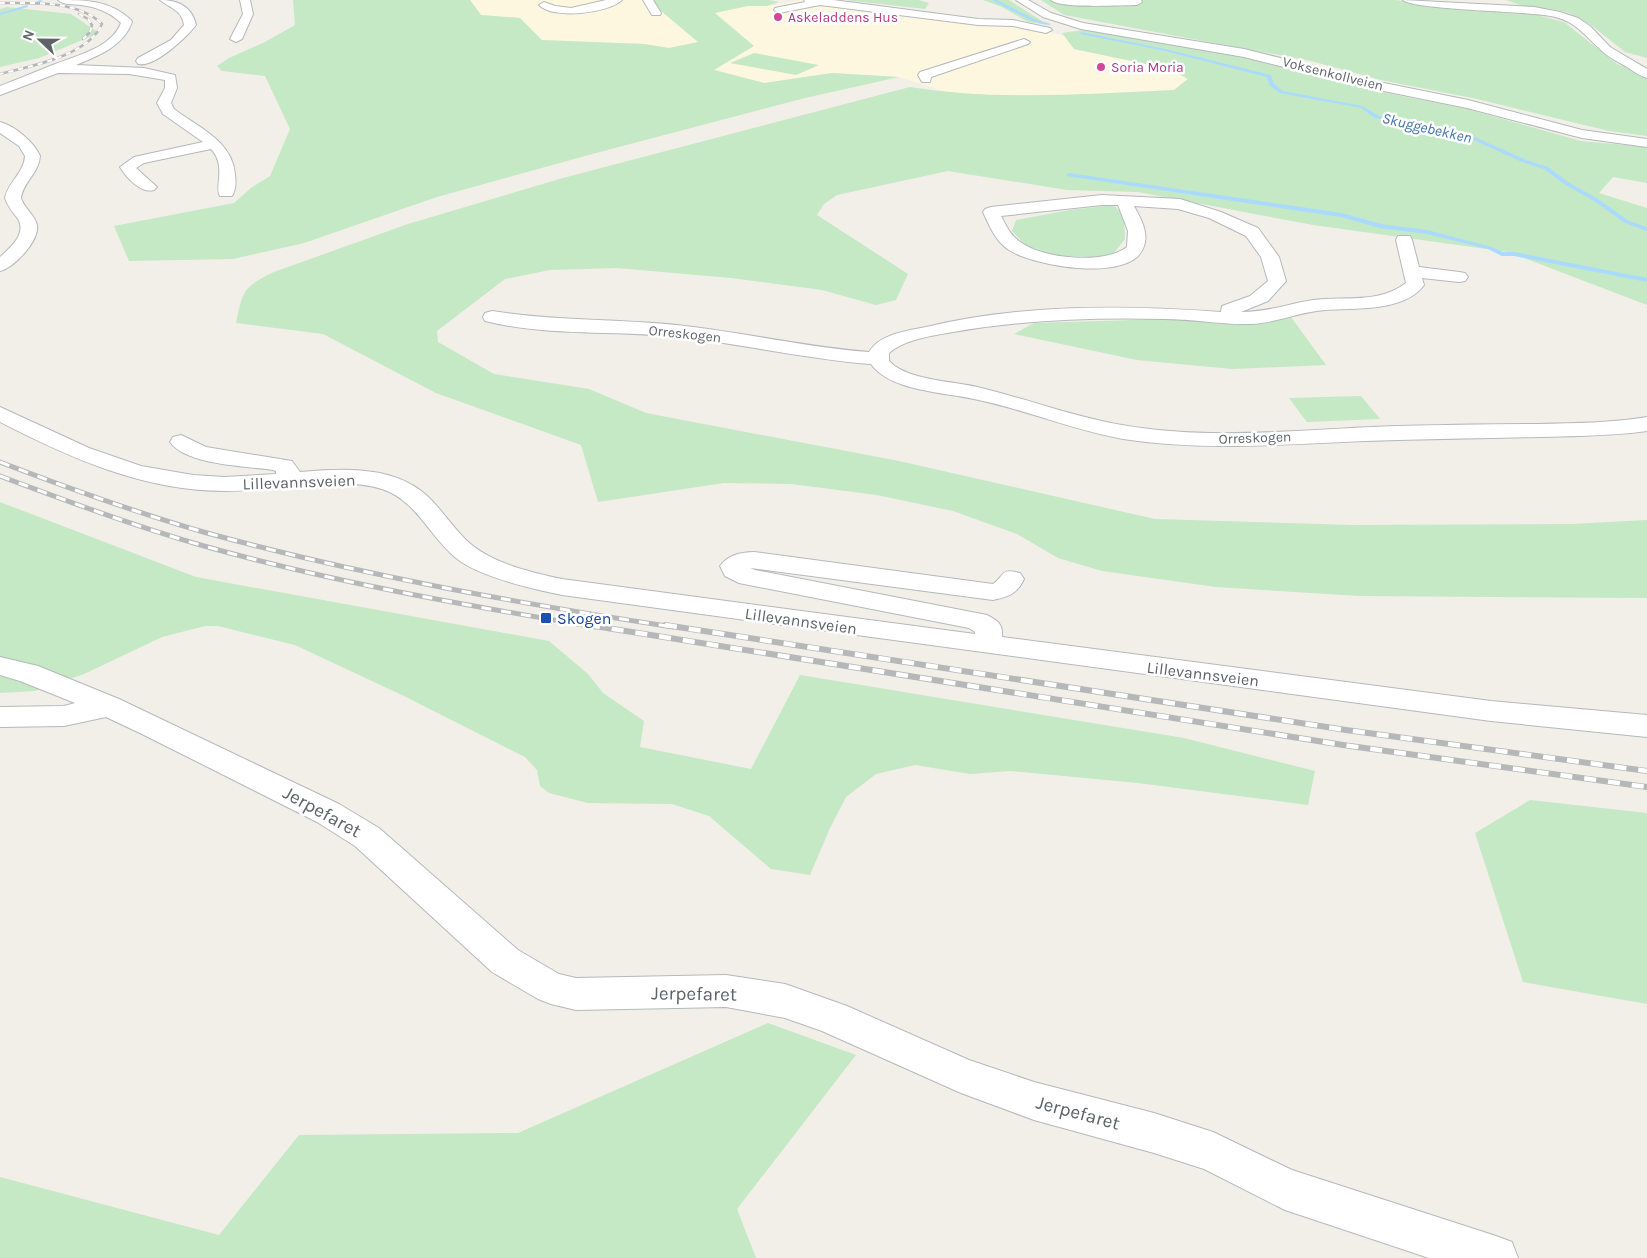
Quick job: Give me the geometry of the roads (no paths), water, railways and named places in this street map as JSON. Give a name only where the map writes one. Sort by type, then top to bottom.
[{"type":"street","points":[[0,91],[105,48],[121,37],[126,30],[127,22],[119,13],[85,1],[63,0]]},
{"type":"street","points":[[142,61],[175,42],[185,33],[190,25],[190,19],[186,12],[165,0]]},
{"type":"street","points":[[236,39],[248,14],[245,0]]},
{"type":"street","points":[[648,0],[656,13]]},
{"type":"street","name":"Voksenkollveien","points":[[1022,0],[1047,15],[1081,26],[1244,52],[1374,85],[1477,106],[1582,134],[1647,143]]},
{"type":"street","points":[[1056,0],[1092,3],[1137,2]]},
{"type":"street","points":[[1408,0],[1437,4],[1534,10],[1556,14],[1574,20],[1586,28],[1606,49],[1647,74]]},
{"type":"street","points":[[544,5],[549,8],[572,10],[611,1]]},
{"type":"street","points":[[779,10],[813,1],[978,22],[1013,23]]},
{"type":"street","points":[[572,10],[580,21]]},
{"type":"street","points":[[978,10],[1013,23],[1045,31],[1053,41]]},
{"type":"street","points":[[926,78],[924,75],[1030,43],[1024,37],[1026,35],[1081,26]]},
{"type":"street","points":[[156,53],[181,53]]},
{"type":"street","points":[[53,70],[130,71],[158,74],[170,78],[171,88],[164,103],[168,111],[220,149],[224,157],[229,185],[226,193]]},
{"type":"street","points":[[0,126],[29,150],[32,160],[30,167],[15,188],[13,196],[14,204],[27,220],[30,227],[29,233],[20,247],[0,266]]},
{"type":"street","points":[[155,191],[129,170],[128,164],[213,144]]},
{"type":"street","points":[[1123,200],[1132,214],[1137,241],[1134,250],[1126,256],[1095,262],[1057,261],[1025,253],[1003,235],[990,212],[1070,203],[1123,200],[1180,204],[1215,215],[1252,232],[1270,257],[1277,281],[1266,296],[1248,306],[1208,314]]},
{"type":"street","points":[[878,359],[879,353],[885,346],[899,339],[928,331],[1024,317],[1102,314],[1208,314],[1241,318],[1266,317],[1313,306],[1385,300],[1406,294],[1414,286],[1404,240]]},
{"type":"street","points":[[1411,272],[1458,276]]},
{"type":"street","name":"Orreskogen","points":[[492,317],[587,326],[671,331],[835,355],[878,359],[880,364],[899,376],[1021,404],[1121,432],[1161,436],[1226,439],[1387,433],[1604,429],[1647,424]]},
{"type":"street","name":"Lillevannsveien","points":[[0,414],[92,458],[128,471],[164,479],[225,484],[342,478],[390,484],[410,493],[425,507],[449,537],[468,554],[510,574],[547,585],[588,592],[1491,711],[1647,726]]},
{"type":"street","points":[[181,442],[192,449],[209,454],[259,460],[284,466],[288,471],[288,481]]},
{"type":"street","points":[[988,645],[989,628],[977,621],[748,577],[734,570],[733,566],[745,560],[754,560],[993,592],[1008,587],[1011,579]]},
{"type":"street","name":"Jerpefaret","points":[[0,666],[28,673],[108,706],[310,804],[367,837],[505,961],[551,988],[576,994],[726,991],[786,1001],[834,1018],[961,1075],[1034,1102],[1154,1133],[1213,1152],[1284,1189],[1496,1258]]},
{"type":"street","points":[[0,717],[64,716],[108,706]]},
{"type":"waterway","name":"Skuggebekken","points":[[994,0],[1033,20],[1049,24]]},
{"type":"waterway","points":[[0,14],[27,6]]},
{"type":"waterway","name":"Skuggebekken","points":[[1081,33],[1161,49],[1269,76],[1272,85],[1282,92],[1362,107],[1377,117],[1466,135],[1524,161],[1546,168],[1627,222],[1647,229]]},
{"type":"waterway","points":[[1069,175],[1342,215],[1380,226],[1427,232],[1490,248],[1502,254],[1514,254],[1647,280]]},
{"type":"railway","points":[[0,3],[54,4],[80,11],[92,16],[102,24],[95,35],[72,52],[42,63],[0,74]]},
{"type":"railway","points":[[79,14],[88,19],[92,25],[90,32],[83,39]]},
{"type":"railway","points":[[0,462],[77,491],[155,517],[207,533],[322,562],[439,587],[673,627]]},
{"type":"railway","points":[[0,476],[152,530],[252,559],[398,592],[595,627]]},
{"type":"railway","points":[[588,625],[1343,745],[1647,787]]},
{"type":"railway","points":[[665,625],[1346,730],[1647,771]]},
{"type":"place","name":"Askeladdens Hus","points":[[778,17]]},
{"type":"place","name":"Soria Moria","points":[[1101,67]]},
{"type":"place","name":"Skogen","points":[[546,618]]}]
